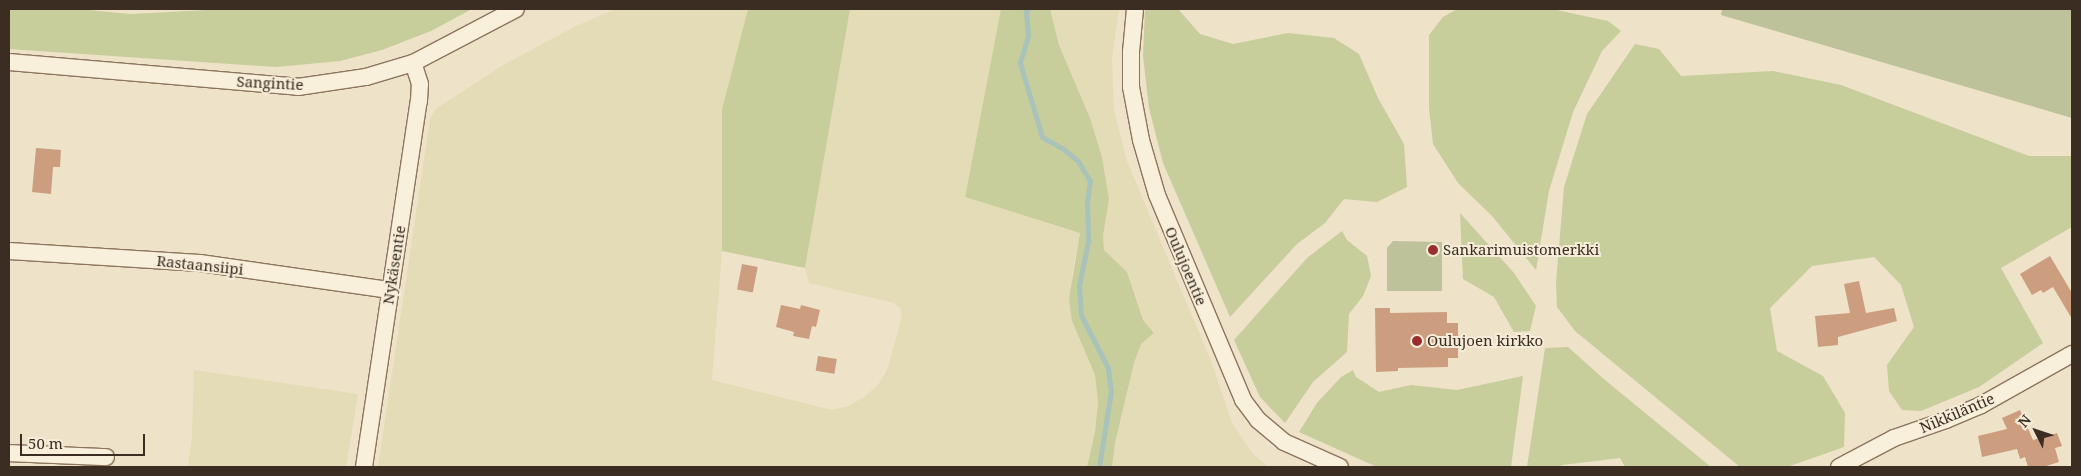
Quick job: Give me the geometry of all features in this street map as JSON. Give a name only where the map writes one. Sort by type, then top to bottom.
[{"type":"street","name":"Sangintie","points":[[9,62],[298,87],[366,77],[413,63],[516,9]]},
{"type":"street","name":"Oulujoentie","points":[[1135,9],[1131,52],[1132,87],[1141,140],[1157,196],[1243,400],[1258,420],[1284,442],[1340,467]]},
{"type":"street","name":"Nykäsentie","points":[[364,467],[419,101],[420,84],[413,63]]},
{"type":"street","name":"Rastaansiipi","points":[[9,250],[200,263],[390,290]]},
{"type":"street","name":"Nikkiläntie","points":[[1839,467],[1894,438],[1981,405],[2072,354]]},
{"type":"street","points":[[9,453],[106,457]]},
{"type":"shaded area","points":[[615,9],[748,9],[722,109],[722,251],[712,380],[832,410],[848,406],[864,397],[878,385],[888,368],[902,315],[900,308],[894,303],[809,283],[805,268],[850,9],[1001,9],[965,197],[1080,233],[1072,274],[1072,321],[1095,375],[1098,402],[1095,432],[1087,467],[378,467],[430,119],[437,108],[505,64],[572,28]]},
{"type":"shaded area","points":[[1050,9],[1119,9],[1112,58],[1114,110],[1127,161],[1211,361],[1232,423],[1253,454],[1269,467],[1112,467],[1115,443],[1134,363],[1141,344],[1154,333],[1143,320],[1127,272],[1104,250],[1103,236],[1109,199],[1102,157],[1090,118],[1059,45]]},
{"type":"shaded area","points":[[194,370],[358,394],[346,467],[188,467],[192,435]]},
{"type":"green space","points":[[9,9],[77,9],[131,14],[226,9],[472,9],[431,31],[382,50],[340,61],[276,67],[9,49]]},
{"type":"green space","points":[[748,9],[850,9],[805,268],[722,251],[722,109]]},
{"type":"green space","points":[[1001,9],[1050,9],[1059,45],[1090,118],[1102,157],[1109,199],[1103,236],[1104,250],[1127,272],[1143,320],[1154,333],[1141,344],[1134,363],[1115,443],[1112,467],[1087,467],[1095,432],[1098,402],[1095,375],[1072,321],[1069,299],[1080,233],[965,197]]},
{"type":"green space","points":[[1145,9],[1178,9],[1200,34],[1233,44],[1288,33],[1334,38],[1359,54],[1378,98],[1404,144],[1407,187],[1377,202],[1344,199],[1325,223],[1297,244],[1230,317],[1163,163],[1149,108],[1143,56]]},
{"type":"green space","points":[[1457,9],[1552,9],[1608,21],[1621,31],[1602,51],[1573,112],[1549,191],[1536,270],[1492,216],[1458,183],[1433,144],[1429,108],[1429,35],[1443,17]]},
{"type":"green space","points":[[1722,9],[2072,9],[2072,118],[1721,15]]},
{"type":"green space","points":[[1635,44],[1659,49],[1681,76],[1773,71],[1841,85],[2029,156],[2072,156],[2072,227],[2001,268],[2043,343],[1979,387],[1921,411],[1902,410],[1889,391],[1887,365],[1914,327],[1901,285],[1874,257],[1812,266],[1770,308],[1777,351],[1823,376],[1845,413],[1844,447],[1787,467],[1740,467],[1575,331],[1557,307],[1556,283],[1564,187],[1587,114]]},
{"type":"green space","points":[[1460,213],[1514,273],[1536,306],[1530,331],[1514,332],[1494,297],[1463,279]]},
{"type":"green space","points":[[1342,231],[1347,240],[1367,256],[1371,276],[1363,296],[1349,314],[1347,352],[1313,382],[1285,423],[1260,397],[1234,340],[1307,258]]},
{"type":"green space","points":[[1393,241],[1442,242],[1442,291],[1387,291],[1387,248]]},
{"type":"green space","points":[[1568,347],[1711,467],[1625,467],[1620,458],[1562,465],[1561,467],[1527,467],[1545,348]]},
{"type":"green space","points":[[1353,370],[1356,377],[1379,392],[1411,385],[1457,390],[1523,376],[1511,467],[1377,467],[1299,432],[1317,403],[1341,377]]},
{"type":"building","points":[[36,148],[61,150],[60,167],[53,167],[51,194],[32,192]]},
{"type":"building","points":[[2050,256],[2072,293],[2072,319],[2053,287],[2043,293],[2041,290],[2032,295],[2020,274]]},
{"type":"building","points":[[742,264],[758,267],[753,293],[737,290]]},
{"type":"building","points":[[1859,281],[1866,313],[1894,308],[1897,321],[1838,337],[1838,345],[1818,347],[1815,316],[1850,313],[1844,284]]},
{"type":"building","points":[[781,305],[800,309],[801,305],[820,310],[816,327],[812,326],[809,339],[793,336],[794,332],[776,327]]},
{"type":"building","name":"Oulujoen kirkko","points":[[1375,308],[1390,308],[1390,313],[1447,312],[1447,323],[1458,323],[1458,358],[1448,358],[1448,367],[1398,368],[1398,371],[1376,372]]},
{"type":"building","points":[[818,356],[837,359],[834,374],[816,371]]},
{"type":"building","points":[[2020,410],[2033,440],[2057,433],[2062,446],[2055,448],[2059,462],[2043,467],[2028,467],[2025,457],[2020,459],[2017,449],[1982,457],[1978,436],[2007,429],[2002,418]]},
{"type":"waterway","points":[[1028,9],[1026,12],[1028,36],[1020,63],[1042,137],[1062,148],[1078,161],[1090,181],[1087,203],[1088,241],[1079,286],[1081,315],[1108,368],[1111,391],[1099,467]]},
{"type":"place","name":"Sankarimuistomerkki","points":[[1433,250]]},
{"type":"place","name":"Oulujoen kirkko","points":[[1417,341]]}]
